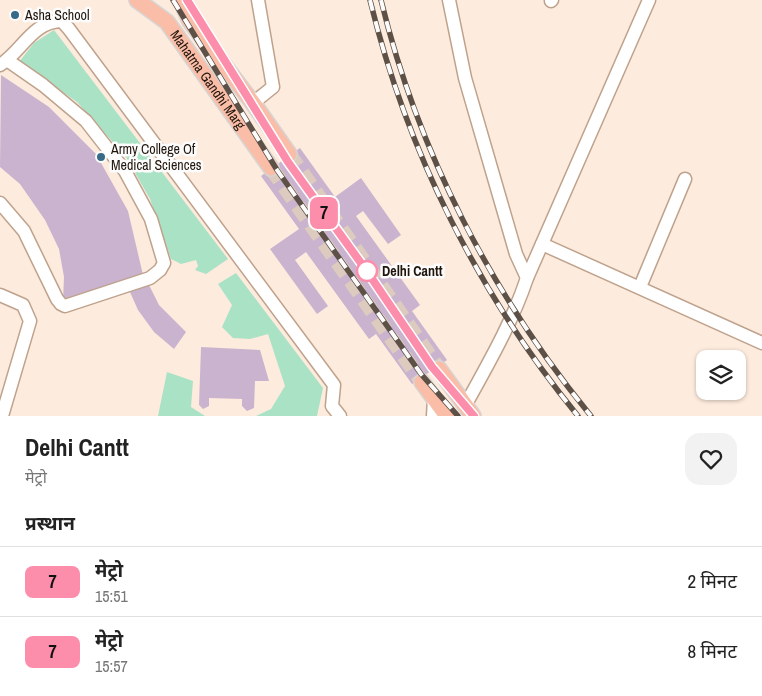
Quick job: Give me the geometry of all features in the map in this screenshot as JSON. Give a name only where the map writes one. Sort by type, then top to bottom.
[{"type":"main road","name":"Mahatma Gandhi Marg","points":[[137,0],[167,22],[271,168]]},
{"type":"main road","points":[[153,0],[167,22]]},
{"type":"main road","points":[[175,0],[190,21]]},
{"type":"main road","name":"Mahatma Gandhi Marg","points":[[181,0],[190,21],[253,103],[289,154]]},
{"type":"main road","points":[[439,369],[469,411]]},
{"type":"main road","points":[[422,382],[446,416]]},
{"type":"street","points":[[253,103],[273,87],[258,0]]},
{"type":"street","points":[[448,0],[470,96],[516,254],[527,278]]},
{"type":"street","points":[[469,411],[505,333],[527,278],[649,0]]},
{"type":"street","points":[[0,203],[24,231],[56,299],[65,306],[150,278],[160,270],[164,263],[151,219],[125,171],[86,121],[43,85],[4,63],[41,25],[52,21],[62,21],[334,385],[332,413]]},
{"type":"street","points":[[640,288],[685,179]]},
{"type":"street","points":[[542,244],[762,343]]},
{"type":"street","points":[[0,295],[23,305],[30,321],[2,416]]},
{"type":"street","points":[[433,416],[434,399]]},
{"type":"green space","points":[[54,30],[228,259],[206,274],[195,270],[198,266],[196,260],[181,264],[171,259],[150,199],[126,157],[77,102],[19,62],[34,43]]},
{"type":"green space","points":[[236,273],[323,388],[317,416],[256,416],[271,409],[285,386],[268,334],[250,339],[233,338],[222,327],[232,305],[218,284]]},
{"type":"green space","points":[[167,372],[193,381],[191,407],[205,416],[158,416]]},
{"type":"building","points":[[1,75],[49,107],[96,154],[128,211],[143,275],[63,301],[64,277],[59,249],[45,220],[20,184],[0,167]]},
{"type":"building","points":[[300,148],[335,197],[361,178],[401,235],[388,244],[363,211],[356,216],[420,305],[412,311],[447,360],[412,384],[376,334],[369,339],[306,252],[295,260],[328,306],[317,314],[270,249],[299,229],[261,176]]},
{"type":"building","points":[[149,285],[159,305],[186,332],[174,349],[154,332],[138,310],[130,292]]},
{"type":"building","points":[[201,347],[260,350],[269,381],[255,381],[254,408],[247,411],[242,406],[242,399],[209,398],[209,406],[203,409],[199,405]]},
{"type":"tunnel","points":[[289,154],[439,369]]},
{"type":"tunnel","points":[[271,168],[422,382]]},
{"type":"railway","points":[[173,0],[277,170],[421,374],[458,416]]},
{"type":"railway","points":[[187,0],[288,162],[366,270],[432,367],[474,416]]},
{"type":"railway","points":[[370,0],[404,112],[426,167],[451,220],[478,271],[509,321],[542,370],[578,416]]},
{"type":"railway","points":[[381,0],[397,57],[416,112],[438,167],[463,220],[491,271],[522,321],[555,370],[591,416]]},
{"type":"metro line","name":"7","points":[[187,0],[288,162],[366,270],[432,367],[474,416]]},
{"type":"place","name":"Asha School","points":[[15,15]]},
{"type":"place","name":"Army College Of Medical Sciences","points":[[101,157]]},
{"type":"place","name":"Delhi Cantt","points":[[367,271]]}]
